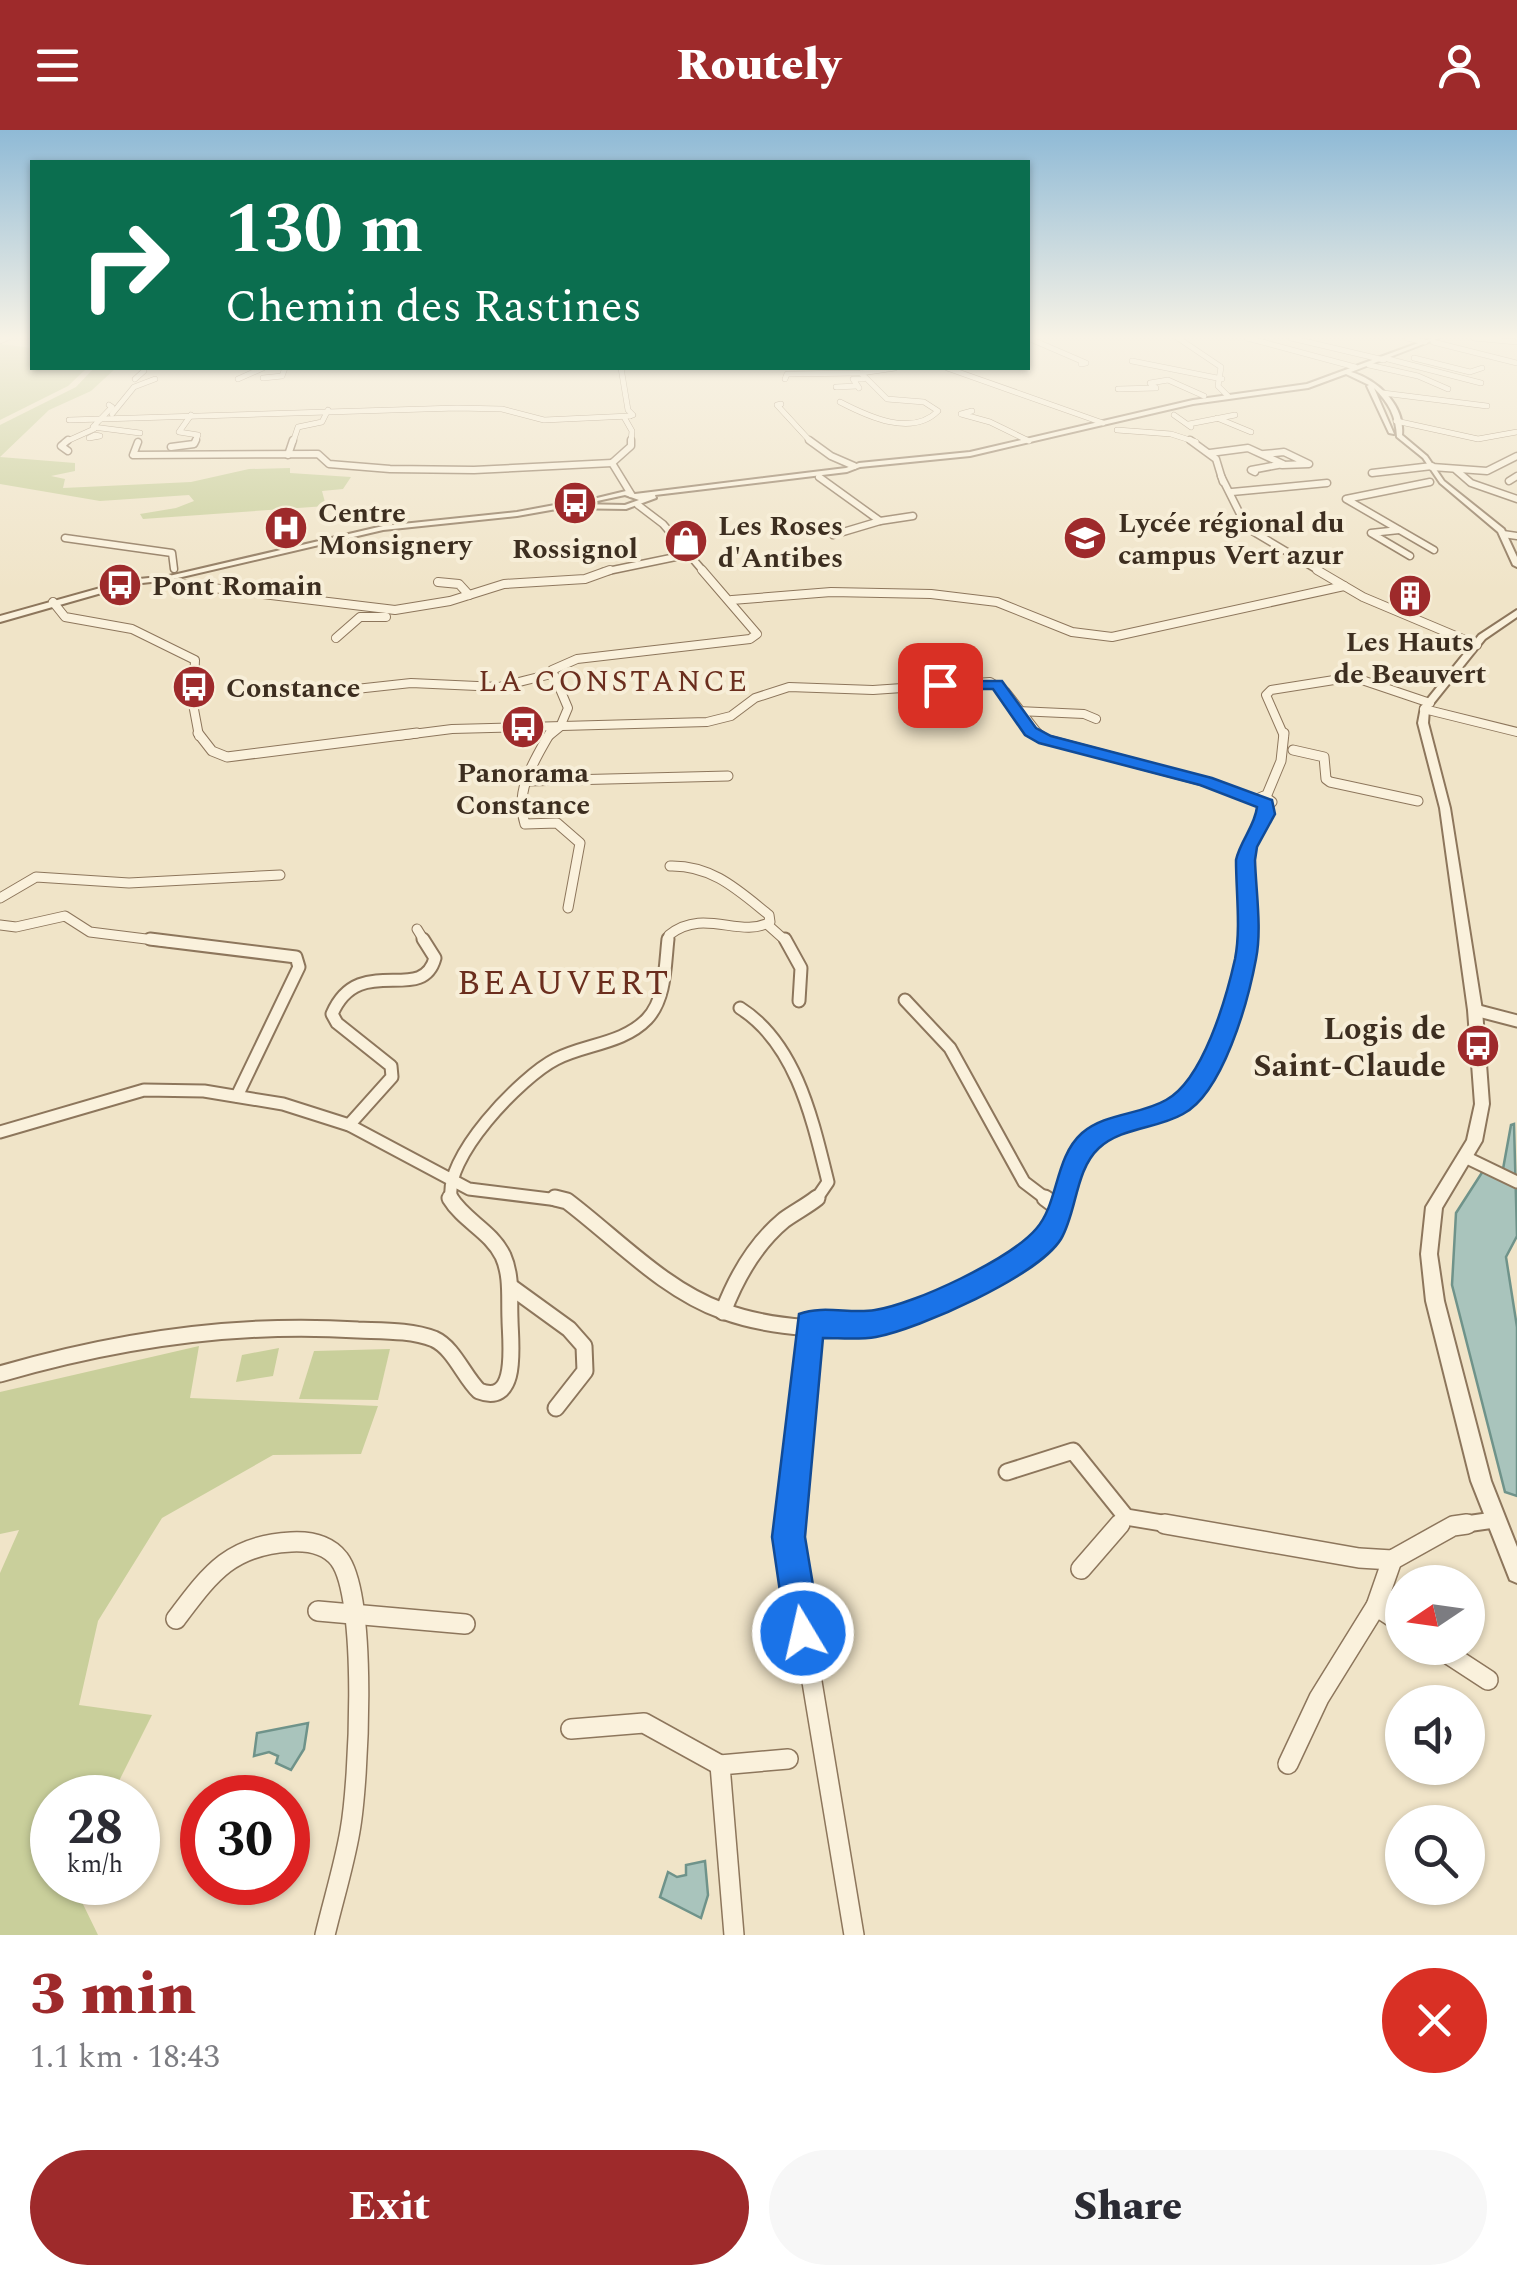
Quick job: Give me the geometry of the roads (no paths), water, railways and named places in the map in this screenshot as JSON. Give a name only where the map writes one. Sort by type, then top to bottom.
[{"type":"street","points":[[94,429],[97,422]]},
{"type":"street","points":[[156,448],[194,444],[198,435],[180,432],[186,422]]},
{"type":"street","points":[[288,454],[298,427],[320,422]]},
{"type":"street","points":[[138,442],[132,455],[320,454],[329,464],[474,470],[612,464],[631,446],[626,422]]},
{"type":"street","points":[[792,422],[828,456],[860,468]]},
{"type":"street","points":[[982,422],[1028,440]]},
{"type":"street","points":[[1096,422],[1192,442],[1218,462],[1235,515],[1247,528],[1344,586],[1477,645]]},
{"type":"street","points":[[622,507],[637,498],[955,456],[1120,422]]},
{"type":"street","points":[[0,619],[167,572],[221,566],[383,528],[966,457],[1121,422]]},
{"type":"street","points":[[1186,422],[1197,440],[1192,442]]},
{"type":"street","points":[[1189,424],[1197,422]]},
{"type":"street","points":[[1227,422],[1251,432]]},
{"type":"street","points":[[1390,422],[1397,435],[1442,482],[1504,536],[1517,565]]},
{"type":"street","points":[[1396,422],[1397,435]]},
{"type":"street","points":[[1397,422],[1478,439],[1517,432]]},
{"type":"street","points":[[105,429],[124,424]]},
{"type":"street","points":[[68,450],[60,446],[94,429],[140,433]]},
{"type":"street","points":[[82,432],[90,436]]},
{"type":"street","points":[[1210,454],[1245,447],[1282,465]]},
{"type":"street","points":[[1256,472],[1251,470],[1309,464],[1284,452],[1262,454]]},
{"type":"street","points":[[1372,473],[1432,468],[1487,471],[1517,456]]},
{"type":"street","points":[[1504,462],[1517,465]]},
{"type":"street","points":[[612,464],[621,489],[612,498]]},
{"type":"street","points":[[1456,470],[1471,483],[1517,499]]},
{"type":"street","points":[[1509,480],[1517,476]]},
{"type":"street","points":[[818,477],[880,521]]},
{"type":"street","points":[[356,689],[419,683],[488,690],[518,686],[551,674],[561,664],[588,658],[754,638],[757,634],[732,600],[619,480]]},
{"type":"street","points":[[1430,482],[1346,499],[1434,550]]},
{"type":"street","points":[[1231,496],[1328,483]]},
{"type":"street","points":[[612,498],[622,507],[648,514]]},
{"type":"street","points":[[833,534],[912,516]]},
{"type":"street","points":[[1398,530],[1371,534],[1410,556]]},
{"type":"street","points":[[1504,536],[1517,536]]},
{"type":"street","points":[[65,538],[84,543],[140,544],[172,553],[167,572],[171,584],[391,610],[504,584],[585,579],[617,566],[690,554]]},
{"type":"street","points":[[438,582],[459,584],[468,595]]},
{"type":"street","points":[[732,600],[791,592],[935,593],[1004,603],[1077,632],[1105,637],[1142,634],[1218,612],[1344,586]]},
{"type":"street","points":[[53,602],[65,618],[132,629],[194,660],[194,732],[207,750],[226,758],[442,730],[720,720],[772,690],[798,686],[874,690],[997,684],[1011,678]]},
{"type":"street","points":[[336,638],[360,617],[386,617],[391,610]]},
{"type":"street","points":[[1514,618],[1490,629],[1428,706],[1424,732],[1445,808],[1474,1010],[1482,1104],[1478,1130],[1434,1207],[1428,1254],[1434,1301],[1494,1520],[1517,1573]]},
{"type":"street","points":[[551,674],[568,708],[560,728]]},
{"type":"street","points":[[0,1132],[144,1090],[237,1096],[283,1104],[349,1125],[452,1180],[487,1194],[545,1195],[568,1201],[697,1299],[723,1312],[810,1324],[872,1324],[918,1313],[1030,1253],[1050,1232],[1075,1164],[1088,1142],[1105,1131],[1176,1107],[1198,1086],[1215,1058],[1246,957],[1248,847],[1266,814],[1263,800],[1285,748],[1280,721],[1267,701],[1271,690],[1353,677],[1428,706],[1517,732]]},
{"type":"street","points":[[997,684],[1030,731],[1045,739],[1263,800]]},
{"type":"street","points":[[1018,711],[1096,718]]},
{"type":"street","points":[[560,728],[552,730],[527,781],[521,815],[526,824],[556,823],[580,843],[568,908]]},
{"type":"street","points":[[1293,750],[1326,758],[1326,779],[1333,784],[1418,802]]},
{"type":"street","points":[[527,781],[728,776]]},
{"type":"street","points":[[670,866],[690,864],[710,870],[770,915],[768,925]]},
{"type":"street","points":[[0,898],[36,877],[130,882],[280,875]]},
{"type":"street","points":[[0,926],[16,927],[64,916],[90,932],[296,957],[299,967],[237,1096]]},
{"type":"street","points":[[0,1374],[104,1344],[192,1330],[323,1329],[432,1338],[455,1358],[472,1390],[485,1395],[498,1392],[510,1376],[512,1287],[501,1250],[452,1207],[449,1194],[458,1162],[489,1119],[533,1072],[562,1055],[618,1038],[642,1025],[656,1007],[669,935],[676,928],[700,922],[768,925],[787,941],[802,962],[804,982],[799,1001]]},
{"type":"street","points":[[349,1125],[392,1076],[391,1066],[337,1023],[332,1014],[336,1001],[344,990],[361,980],[421,980],[432,969],[434,958],[418,929]]},
{"type":"street","points":[[905,1000],[950,1048],[1024,1182],[1061,1210]]},
{"type":"street","points":[[723,1312],[741,1269],[786,1219],[816,1202],[828,1182],[807,1092],[784,1056],[749,1013],[740,1008]]},
{"type":"street","points":[[1474,1010],[1517,1021]]},
{"type":"street","points":[[1464,1157],[1517,1182]]},
{"type":"street","points":[[512,1287],[569,1329],[584,1346],[585,1372],[556,1408]]},
{"type":"street","points":[[810,1324],[788,1537],[854,1935]]},
{"type":"street","points":[[1007,1472],[1073,1450],[1126,1517],[1392,1560],[1453,1526],[1494,1520]]},
{"type":"street","points":[[1081,1570],[1126,1517]]},
{"type":"street","points":[[176,1619],[212,1573],[242,1551],[306,1540],[329,1546],[343,1565],[353,1590],[356,1616],[356,1784],[350,1833],[324,1935]]},
{"type":"street","points":[[1288,1764],[1319,1698],[1376,1606],[1392,1560]]},
{"type":"street","points":[[1376,1606],[1385,1612]]},
{"type":"street","points":[[318,1611],[466,1624]]},
{"type":"street","points":[[1465,1665],[1488,1680]]},
{"type":"street","points":[[570,1729],[644,1723],[720,1765],[788,1759]]},
{"type":"street","points":[[720,1765],[734,1935]]},
{"type":"water","points":[[1514,1124],[1517,1236],[1506,1257],[1517,1327],[1517,1496],[1505,1492],[1452,1285],[1456,1213],[1483,1171],[1503,1169]]},
{"type":"water","points":[[308,1723],[304,1749],[291,1770],[276,1763],[278,1756],[269,1752],[254,1756],[257,1733]]},
{"type":"water","points":[[705,1861],[708,1895],[701,1918],[660,1897],[668,1872],[677,1877],[686,1875],[686,1865]]},
{"type":"place","name":"Rossignol","points":[[575,503]]},
{"type":"place","name":"Centre Monsignery","points":[[286,528]]},
{"type":"place","name":"Lycée régional du campus Vert azur","points":[[1085,538]]},
{"type":"place","name":"Les Roses d'Antibes","points":[[686,541]]},
{"type":"place","name":"Pont Romain","points":[[120,585]]},
{"type":"place","name":"Les Hauts de Beauvert","points":[[1410,596]]},
{"type":"place","name":"Constance","points":[[194,687]]},
{"type":"place","name":"Panorama Constance","points":[[523,727]]},
{"type":"place","name":"Logis de Saint-Claude","points":[[1478,1046]]},
{"type":"district","name":"LA CONSTANCE","points":[[614,681]]},
{"type":"district","name":"BEAUVERT","points":[[564,982]]}]
